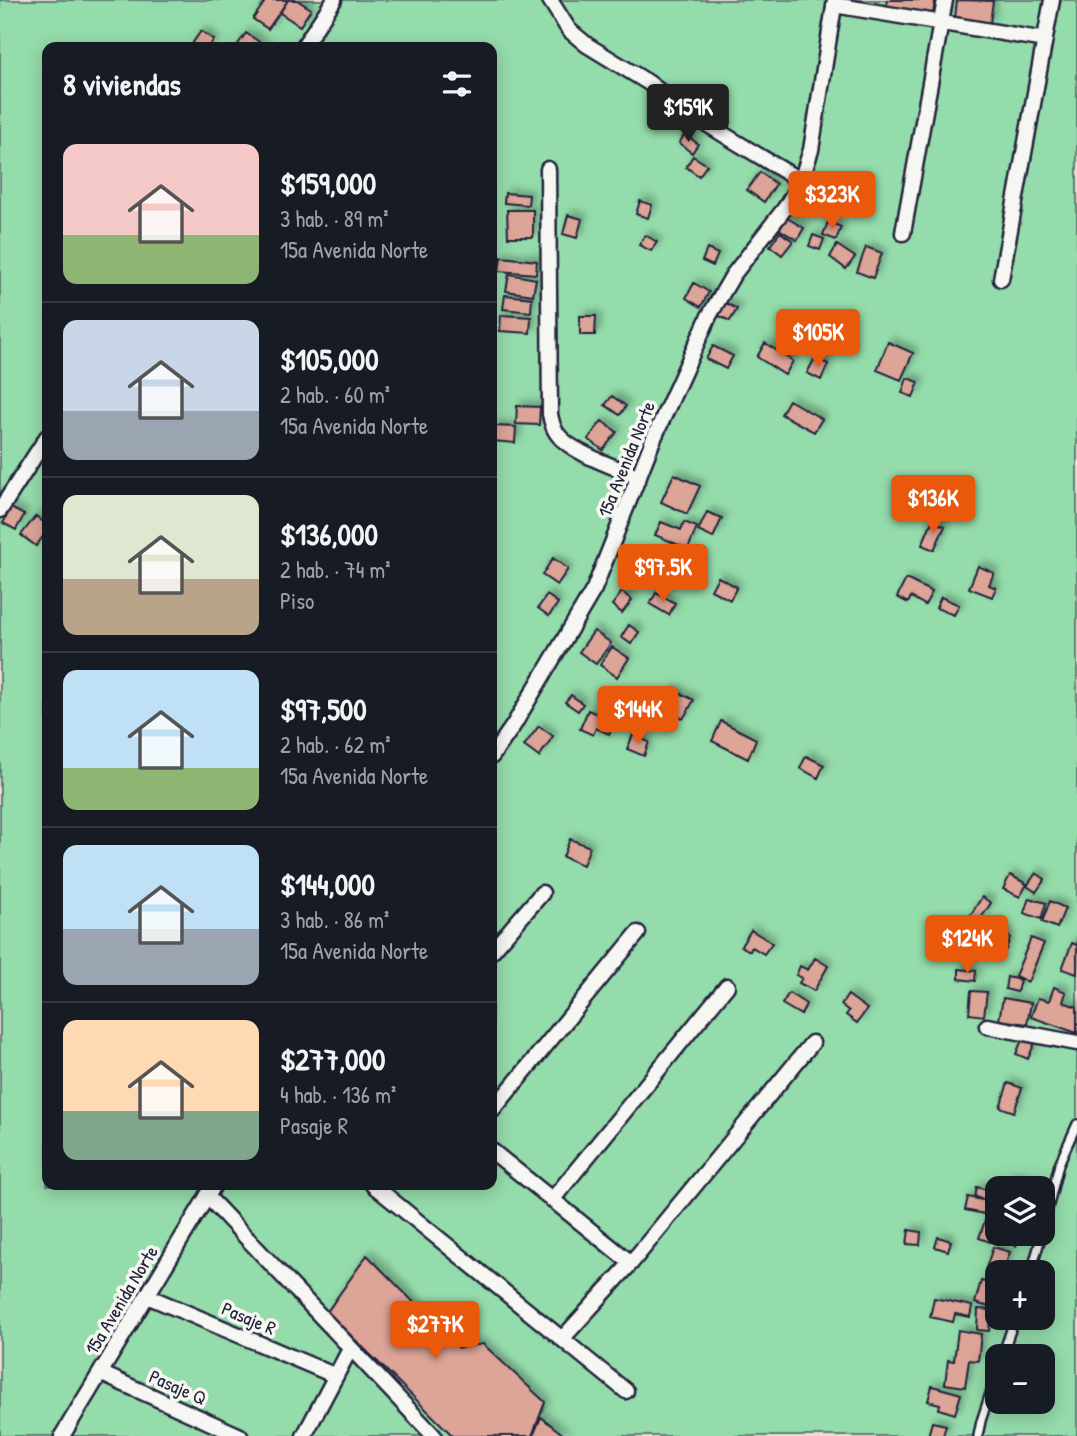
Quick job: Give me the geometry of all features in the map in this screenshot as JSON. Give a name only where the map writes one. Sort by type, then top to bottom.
[{"type":"street","points":[[306,42],[334,0]]},
{"type":"street","points":[[550,0],[569,30],[587,45],[649,83],[691,114],[801,181]]},
{"type":"street","points":[[903,233],[945,0]]},
{"type":"street","points":[[1001,279],[1052,0]]},
{"type":"street","points":[[834,3],[1045,40]]},
{"type":"street","name":"15a Avenida Norte","points":[[497,749],[594,589],[653,440],[709,316],[733,275],[785,208],[801,181],[811,150],[834,3]]},
{"type":"street","points":[[548,169],[550,414],[555,432],[570,446],[590,457],[639,477]]},
{"type":"street","points":[[0,510],[42,445]]},
{"type":"street","points":[[497,945],[542,893]]},
{"type":"street","points":[[497,1105],[638,933]]},
{"type":"street","points":[[552,1200],[727,986]]},
{"type":"street","points":[[987,1026],[1077,1043]]},
{"type":"street","points":[[562,1339],[631,1263],[812,1043]]},
{"type":"street","points":[[497,1155],[631,1263]]},
{"type":"street","points":[[210,1190],[350,1349],[434,1436]]},
{"type":"street","name":"15a Avenida Norte","points":[[62,1436],[210,1190]]},
{"type":"street","points":[[379,1190],[626,1391]]},
{"type":"street","name":"Pasaje R","points":[[146,1296],[336,1376]]},
{"type":"street","points":[[304,1436],[350,1349]]},
{"type":"street","name":"Pasaje Q","points":[[100,1373],[240,1436]]},
{"type":"lane","points":[[1055,1180],[1077,1124]]},
{"type":"lane","points":[[978,1436],[985,1409]]},
{"type":"green space","points":[[0,0],[1077,0],[1077,1436],[0,1436]]},
{"type":"building","points":[[266,0],[288,0],[268,29],[253,19]]},
{"type":"building","points":[[288,0],[297,0],[311,9],[300,26],[280,13]]},
{"type":"building","points":[[887,0],[935,0],[933,15],[886,6]]},
{"type":"building","points":[[957,0],[993,1],[990,23],[955,18]]},
{"type":"building","points":[[201,31],[214,40],[213,42],[193,42]]},
{"type":"building","points":[[246,33],[260,42],[240,42]]},
{"type":"building","points":[[685,134],[698,144],[692,153],[679,143]]},
{"type":"building","points":[[693,156],[707,165],[699,176],[686,167]]},
{"type":"building","points":[[760,172],[776,184],[764,202],[747,190]]},
{"type":"building","points":[[505,193],[529,195],[528,205],[504,203]]},
{"type":"building","points":[[640,201],[652,205],[648,218],[636,214]]},
{"type":"building","points":[[507,210],[533,210],[533,237],[508,237]]},
{"type":"building","points":[[568,215],[582,219],[577,238],[563,234]]},
{"type":"building","points":[[787,218],[804,228],[797,240],[779,229]]},
{"type":"building","points":[[828,222],[841,227],[836,240],[823,235]]},
{"type":"building","points":[[780,232],[793,241],[782,255],[770,246]]},
{"type":"building","points":[[645,235],[657,242],[651,251],[639,245]]},
{"type":"building","points":[[813,235],[824,239],[820,250],[809,246]]},
{"type":"building","points":[[837,245],[855,257],[846,269],[830,257]]},
{"type":"building","points":[[866,247],[882,253],[873,278],[857,272]]},
{"type":"building","points":[[707,249],[718,254],[713,266],[702,261]]},
{"type":"building","points":[[501,257],[537,261],[536,274],[499,271]]},
{"type":"building","points":[[509,274],[536,279],[533,295],[506,291]]},
{"type":"building","points":[[694,283],[709,292],[701,307],[686,298]]},
{"type":"building","points":[[505,295],[532,298],[531,312],[503,309]]},
{"type":"building","points":[[724,302],[737,309],[730,321],[717,315]]},
{"type":"building","points":[[501,315],[531,317],[530,333],[500,331]]},
{"type":"building","points":[[580,316],[596,316],[595,335],[580,335]]},
{"type":"building","points":[[888,342],[913,353],[901,380],[877,370]]},
{"type":"building","points":[[765,343],[793,361],[785,375],[757,357]]},
{"type":"building","points":[[713,346],[733,356],[726,369],[706,359]]},
{"type":"building","points":[[815,358],[828,364],[821,380],[807,373]]},
{"type":"building","points":[[907,378],[919,382],[913,397],[902,393]]},
{"type":"building","points":[[612,396],[626,406],[620,415],[605,405]]},
{"type":"building","points":[[789,400],[822,419],[814,432],[781,414]]},
{"type":"building","points":[[517,406],[540,407],[539,425],[516,424]]},
{"type":"building","points":[[602,421],[617,432],[603,450],[588,439]]},
{"type":"building","points":[[497,426],[516,427],[515,443],[497,441]]},
{"type":"building","points":[[674,474],[700,486],[687,514],[661,502]]},
{"type":"building","points":[[11,508],[24,515],[16,530],[3,523]]},
{"type":"building","points":[[707,512],[722,518],[713,538],[698,531]]},
{"type":"building","points":[[36,516],[42,521],[42,538],[36,546],[21,535]]},
{"type":"building","points":[[932,521],[945,526],[934,550],[922,545]]},
{"type":"building","points":[[661,522],[681,530],[684,522],[697,527],[688,549],[655,535]]},
{"type":"building","points":[[553,558],[568,569],[557,585],[542,575]]},
{"type":"building","points":[[978,566],[994,573],[989,585],[996,588],[992,597],[969,588]]},
{"type":"building","points":[[718,577],[737,587],[730,600],[711,590]]},
{"type":"building","points":[[906,579],[932,592],[925,605],[911,597],[908,603],[897,597]]},
{"type":"building","points":[[622,592],[632,600],[622,613],[612,605]]},
{"type":"building","points":[[656,593],[675,603],[669,615],[650,604]]},
{"type":"building","points":[[547,595],[558,603],[549,616],[538,608]]},
{"type":"building","points":[[941,597],[959,605],[954,615],[936,608]]},
{"type":"building","points":[[629,625],[639,632],[631,644],[621,637]]},
{"type":"building","points":[[594,631],[611,643],[596,664],[579,652]]},
{"type":"building","points":[[612,647],[629,658],[617,677],[600,665]]},
{"type":"building","points":[[672,689],[694,700],[683,719],[662,708]]},
{"type":"building","points":[[571,695],[583,704],[578,711],[565,702]]},
{"type":"building","points":[[588,710],[615,722],[609,734],[596,728],[593,735],[580,729]]},
{"type":"building","points":[[721,721],[756,739],[748,759],[712,741]]},
{"type":"building","points":[[539,726],[553,736],[539,757],[524,746]]},
{"type":"building","points":[[633,735],[649,742],[644,756],[627,749]]},
{"type":"building","points":[[806,756],[824,765],[818,778],[800,768]]},
{"type":"building","points":[[570,839],[590,847],[583,865],[563,857]]},
{"type":"building","points":[[1036,873],[1045,879],[1036,892],[1027,886]]},
{"type":"building","points":[[1010,875],[1027,884],[1020,897],[1003,889]]},
{"type":"building","points":[[982,897],[991,903],[979,921],[970,916]]},
{"type":"building","points":[[1029,898],[1046,903],[1041,919],[1024,913]]},
{"type":"building","points":[[1050,901],[1065,908],[1057,928],[1042,922]]},
{"type":"building","points":[[751,930],[772,943],[764,954],[752,947],[750,951],[741,946]]},
{"type":"building","points":[[999,933],[1010,937],[1006,950],[995,946]]},
{"type":"building","points":[[979,936],[994,942],[989,954],[974,948]]},
{"type":"building","points":[[1031,938],[1044,943],[1028,982],[1015,976]]},
{"type":"building","points":[[1072,943],[1077,945],[1077,974],[1062,969]]},
{"type":"building","points":[[815,958],[828,966],[814,991],[799,983],[802,978],[796,975],[800,966],[808,970]]},
{"type":"building","points":[[959,969],[976,971],[975,981],[959,979]]},
{"type":"building","points":[[1007,977],[1020,980],[1017,992],[1005,989]]},
{"type":"building","points":[[1054,987],[1066,992],[1063,1002],[1077,1007],[1077,1033],[1031,1017],[1038,998],[1049,1001]]},
{"type":"building","points":[[971,991],[987,992],[984,1016],[969,1014]]},
{"type":"building","points":[[789,993],[806,1004],[801,1015],[782,1004]]},
{"type":"building","points":[[848,995],[867,1009],[857,1023],[846,1015],[849,1011],[841,1005]]},
{"type":"building","points":[[1003,998],[1031,1003],[1027,1024],[999,1020]]},
{"type":"building","points":[[1024,1035],[1036,1040],[1028,1059],[1016,1054]]},
{"type":"building","points":[[1008,1083],[1022,1088],[1014,1112],[1000,1107]]},
{"type":"building","points":[[977,1187],[985,1189],[985,1199],[975,1197]]},
{"type":"building","points":[[968,1197],[985,1201],[984,1214],[965,1210]]},
{"type":"building","points":[[985,1221],[985,1240],[979,1238]]},
{"type":"building","points":[[909,1230],[921,1232],[920,1245],[907,1244]]},
{"type":"building","points":[[938,1237],[951,1241],[948,1251],[935,1247]]},
{"type":"building","points":[[993,1247],[1010,1252],[1007,1260],[989,1260]]},
{"type":"building","points":[[367,1255],[459,1348],[483,1344],[545,1402],[532,1436],[453,1436],[327,1312]]},
{"type":"building","points":[[981,1281],[985,1282],[985,1306],[975,1303]]},
{"type":"building","points":[[934,1298],[972,1306],[970,1317],[955,1314],[953,1322],[930,1317]]},
{"type":"building","points":[[978,1309],[985,1310],[985,1330],[989,1331],[977,1330]]},
{"type":"building","points":[[958,1330],[981,1334],[978,1361],[969,1360],[965,1387],[945,1384],[948,1360],[954,1361]]},
{"type":"building","points":[[932,1386],[961,1394],[955,1414],[939,1409],[940,1404],[928,1401]]},
{"type":"building","points":[[541,1417],[565,1436],[533,1436]]},
{"type":"building","points":[[932,1422],[946,1425],[943,1436],[928,1436]]}]
